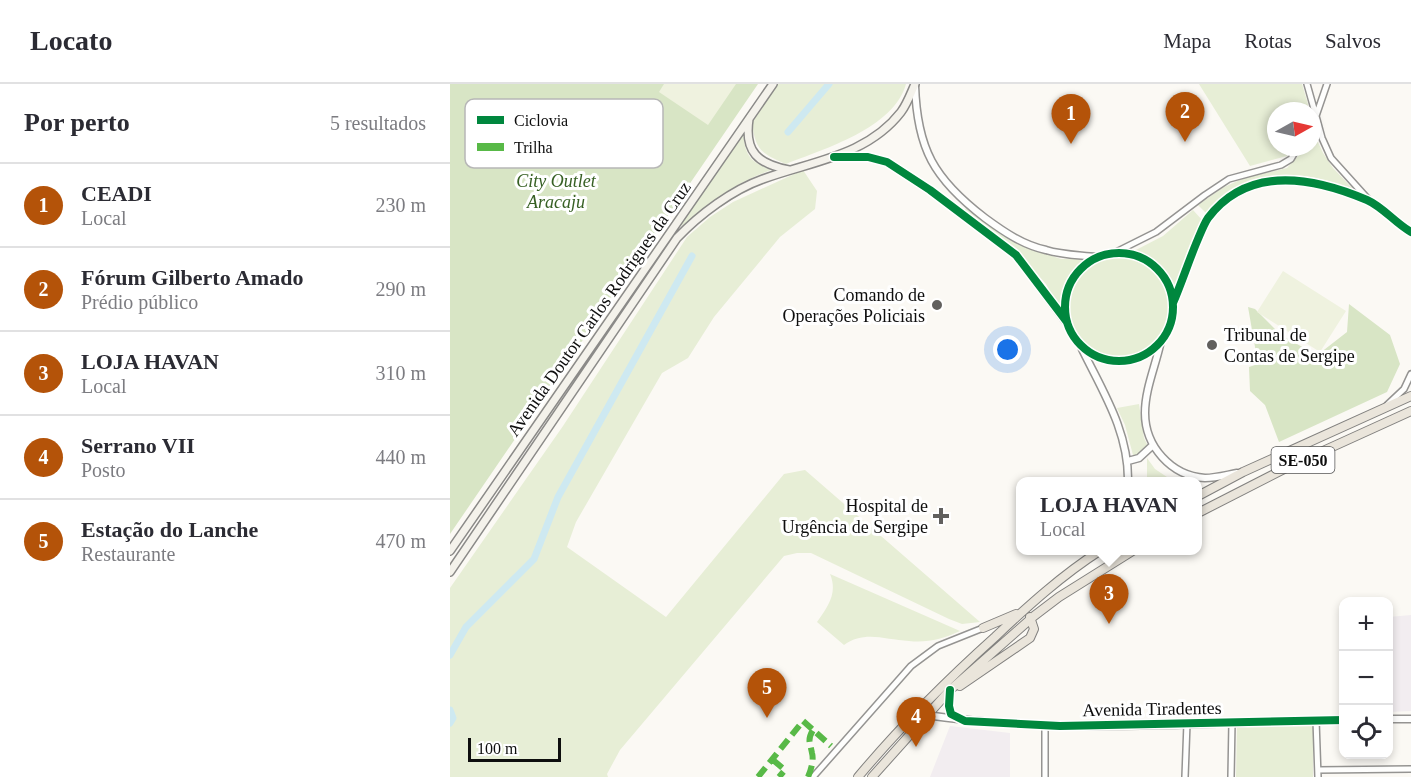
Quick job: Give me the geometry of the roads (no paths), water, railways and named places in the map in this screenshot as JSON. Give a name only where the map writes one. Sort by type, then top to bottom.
[{"type":"main road","name":"Avenida Doutor Carlos Rodrigues da Cruz","points":[[450,551],[773,84]]},
{"type":"main road","points":[[834,157],[861,146],[885,130],[902,111],[915,84]]},
{"type":"main road","points":[[749,116],[747,130],[754,154],[768,165],[790,170]]},
{"type":"main road","name":"Avenida Doutor Carlos Rodrigues da Cruz","points":[[450,572],[677,238],[696,218],[712,206],[761,179],[834,157]]},
{"type":"main road","name":"SE-050","points":[[1202,493],[1243,472],[1411,396]]},
{"type":"main road","name":"SE-050","points":[[1202,510],[1288,467],[1411,411]]},
{"type":"main road","points":[[858,777],[915,712],[1023,610],[1093,555]]},
{"type":"main road","points":[[872,777],[950,690],[1031,618],[1059,597],[1126,555]]},
{"type":"main road","points":[[950,690],[965,684],[1030,638],[1034,629],[1031,618],[1023,610]]},
{"type":"main road","points":[[983,628],[1023,610]]},
{"type":"street","points":[[915,84],[916,108],[921,130],[932,161],[951,190],[1006,233],[1026,244],[1055,252],[1097,257]]},
{"type":"street","points":[[1307,84],[1312,102]]},
{"type":"street","points":[[1321,102],[1327,84]]},
{"type":"street","points":[[1321,134],[1331,158],[1369,201],[1411,232]]},
{"type":"street","points":[[1066,322],[1065,302],[1071,280],[1085,264],[1156,232],[1229,179],[1281,165],[1293,156]]},
{"type":"street","points":[[834,157],[868,157],[887,162],[930,190],[1016,255],[1081,346],[1122,434],[1128,461],[1128,477]]},
{"type":"street","points":[[1243,472],[1218,477],[1192,476],[1174,467],[1153,445],[1146,427],[1146,399],[1160,343],[1171,322],[1173,303],[1207,220],[1223,202],[1238,191],[1257,183],[1288,179],[1308,182],[1369,201]]},
{"type":"street","points":[[958,211],[963,201]]},
{"type":"street","points":[[1116,252],[1137,255],[1154,265],[1168,284],[1173,303]]},
{"type":"street","points":[[1081,346],[1091,354],[1118,362],[1148,354],[1160,343]]},
{"type":"street","points":[[1383,407],[1404,389],[1411,374]]},
{"type":"street","points":[[1128,461],[1139,458],[1153,445]]},
{"type":"street","points":[[813,777],[911,666],[938,646],[983,628]]},
{"type":"street","points":[[950,690],[948,699],[951,714],[962,720]]},
{"type":"street","name":"Avenida Tiradentes","points":[[927,715],[1045,726],[1339,720]]},
{"type":"street","points":[[1393,719],[1411,719]]},
{"type":"street","points":[[1316,720],[1318,777]]},
{"type":"street","points":[[1231,777],[1232,722]]},
{"type":"street","points":[[1185,777],[1187,723]]},
{"type":"street","points":[[1045,726],[1045,777]]},
{"type":"street","points":[[1318,770],[1370,774],[1411,770]]},
{"type":"waterway","points":[[788,132],[829,84]]},
{"type":"waterway","points":[[450,655],[466,627],[534,559],[558,497],[692,256]]},
{"type":"waterway","points":[[450,710],[453,718],[450,723]]},
{"type":"place","name":"Fórum Gilberto Amado","points":[[1185,142]]},
{"type":"place","name":"CEADI","points":[[1071,144]]},
{"type":"place","name":"Comando de Operações Policiais","points":[[937,305]]},
{"type":"place","name":"Tribunal de Contas de Sergipe","points":[[1212,345]]},
{"type":"place","name":"Hospital de Urgência de Sergipe","points":[[941,516]]},
{"type":"place","name":"LOJA HAVAN","points":[[1109,624]]},
{"type":"place","name":"Estação do Lanche","points":[[767,718]]},
{"type":"place","name":"Serrano VII","points":[[916,747]]},
{"type":"park label","name":"City Outlet Aracaju","points":[[556,191]]}]
